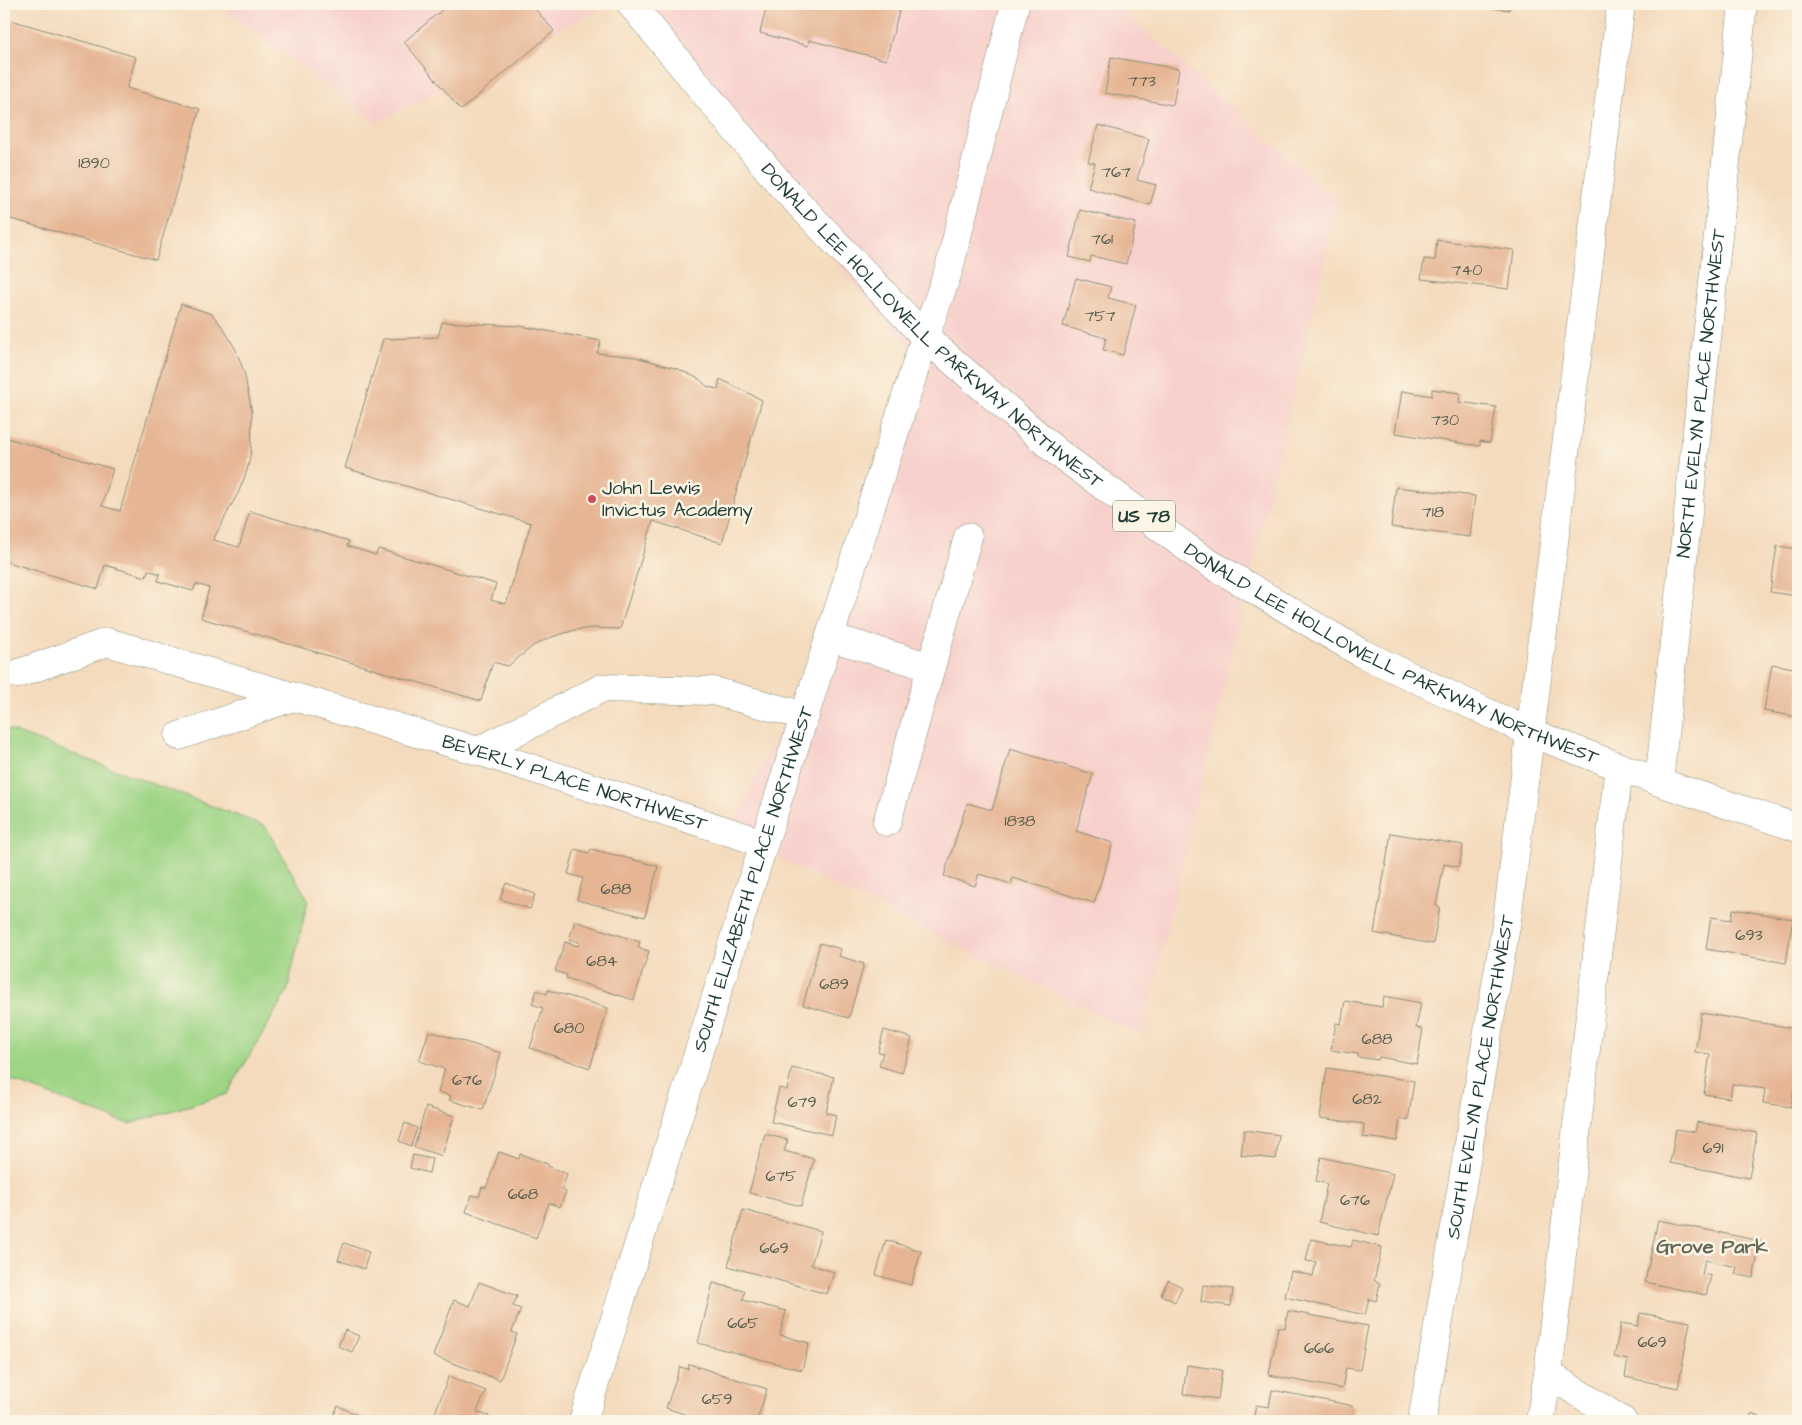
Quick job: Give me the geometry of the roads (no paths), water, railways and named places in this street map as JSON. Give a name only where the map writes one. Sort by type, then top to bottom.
[{"type":"street","name":"DONALD LEE HOLLOWELL PARKWAY NORTHWEST","points":[[631,4],[781,185],[925,337],[1057,452],[1204,560],[1361,653],[1530,732],[1659,782],[1798,828]]},
{"type":"street","name":"SOUTH ELIZABETH PLACE NORTHWEST","points":[[583,1421],[764,843],[925,337],[949,269],[1015,4]]},
{"type":"street","points":[[1530,732],[1621,4]]},
{"type":"street","name":"NORTH EVELYN PLACE NORTHWEST","points":[[1659,782],[1743,4]]},
{"type":"street","points":[[887,822],[968,538]]},
{"type":"street","points":[[830,637],[932,667]]},
{"type":"street","name":"BEVERLY PLACE NORTHWEST","points":[[17,674],[107,642],[478,751],[764,843]]},
{"type":"street","points":[[478,751],[602,688],[713,691],[805,716]]},
{"type":"street","points":[[179,736],[293,697]]},
{"type":"street","name":"SOUTH EVELYN PLACE NORTHWEST","points":[[1422,1421],[1507,920],[1530,732]]},
{"type":"street","points":[[1540,1421],[1548,1374],[1619,767]]},
{"type":"street","points":[[1548,1374],[1623,1421]]},
{"type":"place","name":"John Lewis Invictus Academy","points":[[592,499]]},
{"type":"district","name":"Grove Park","points":[[1712,1247]]}]
